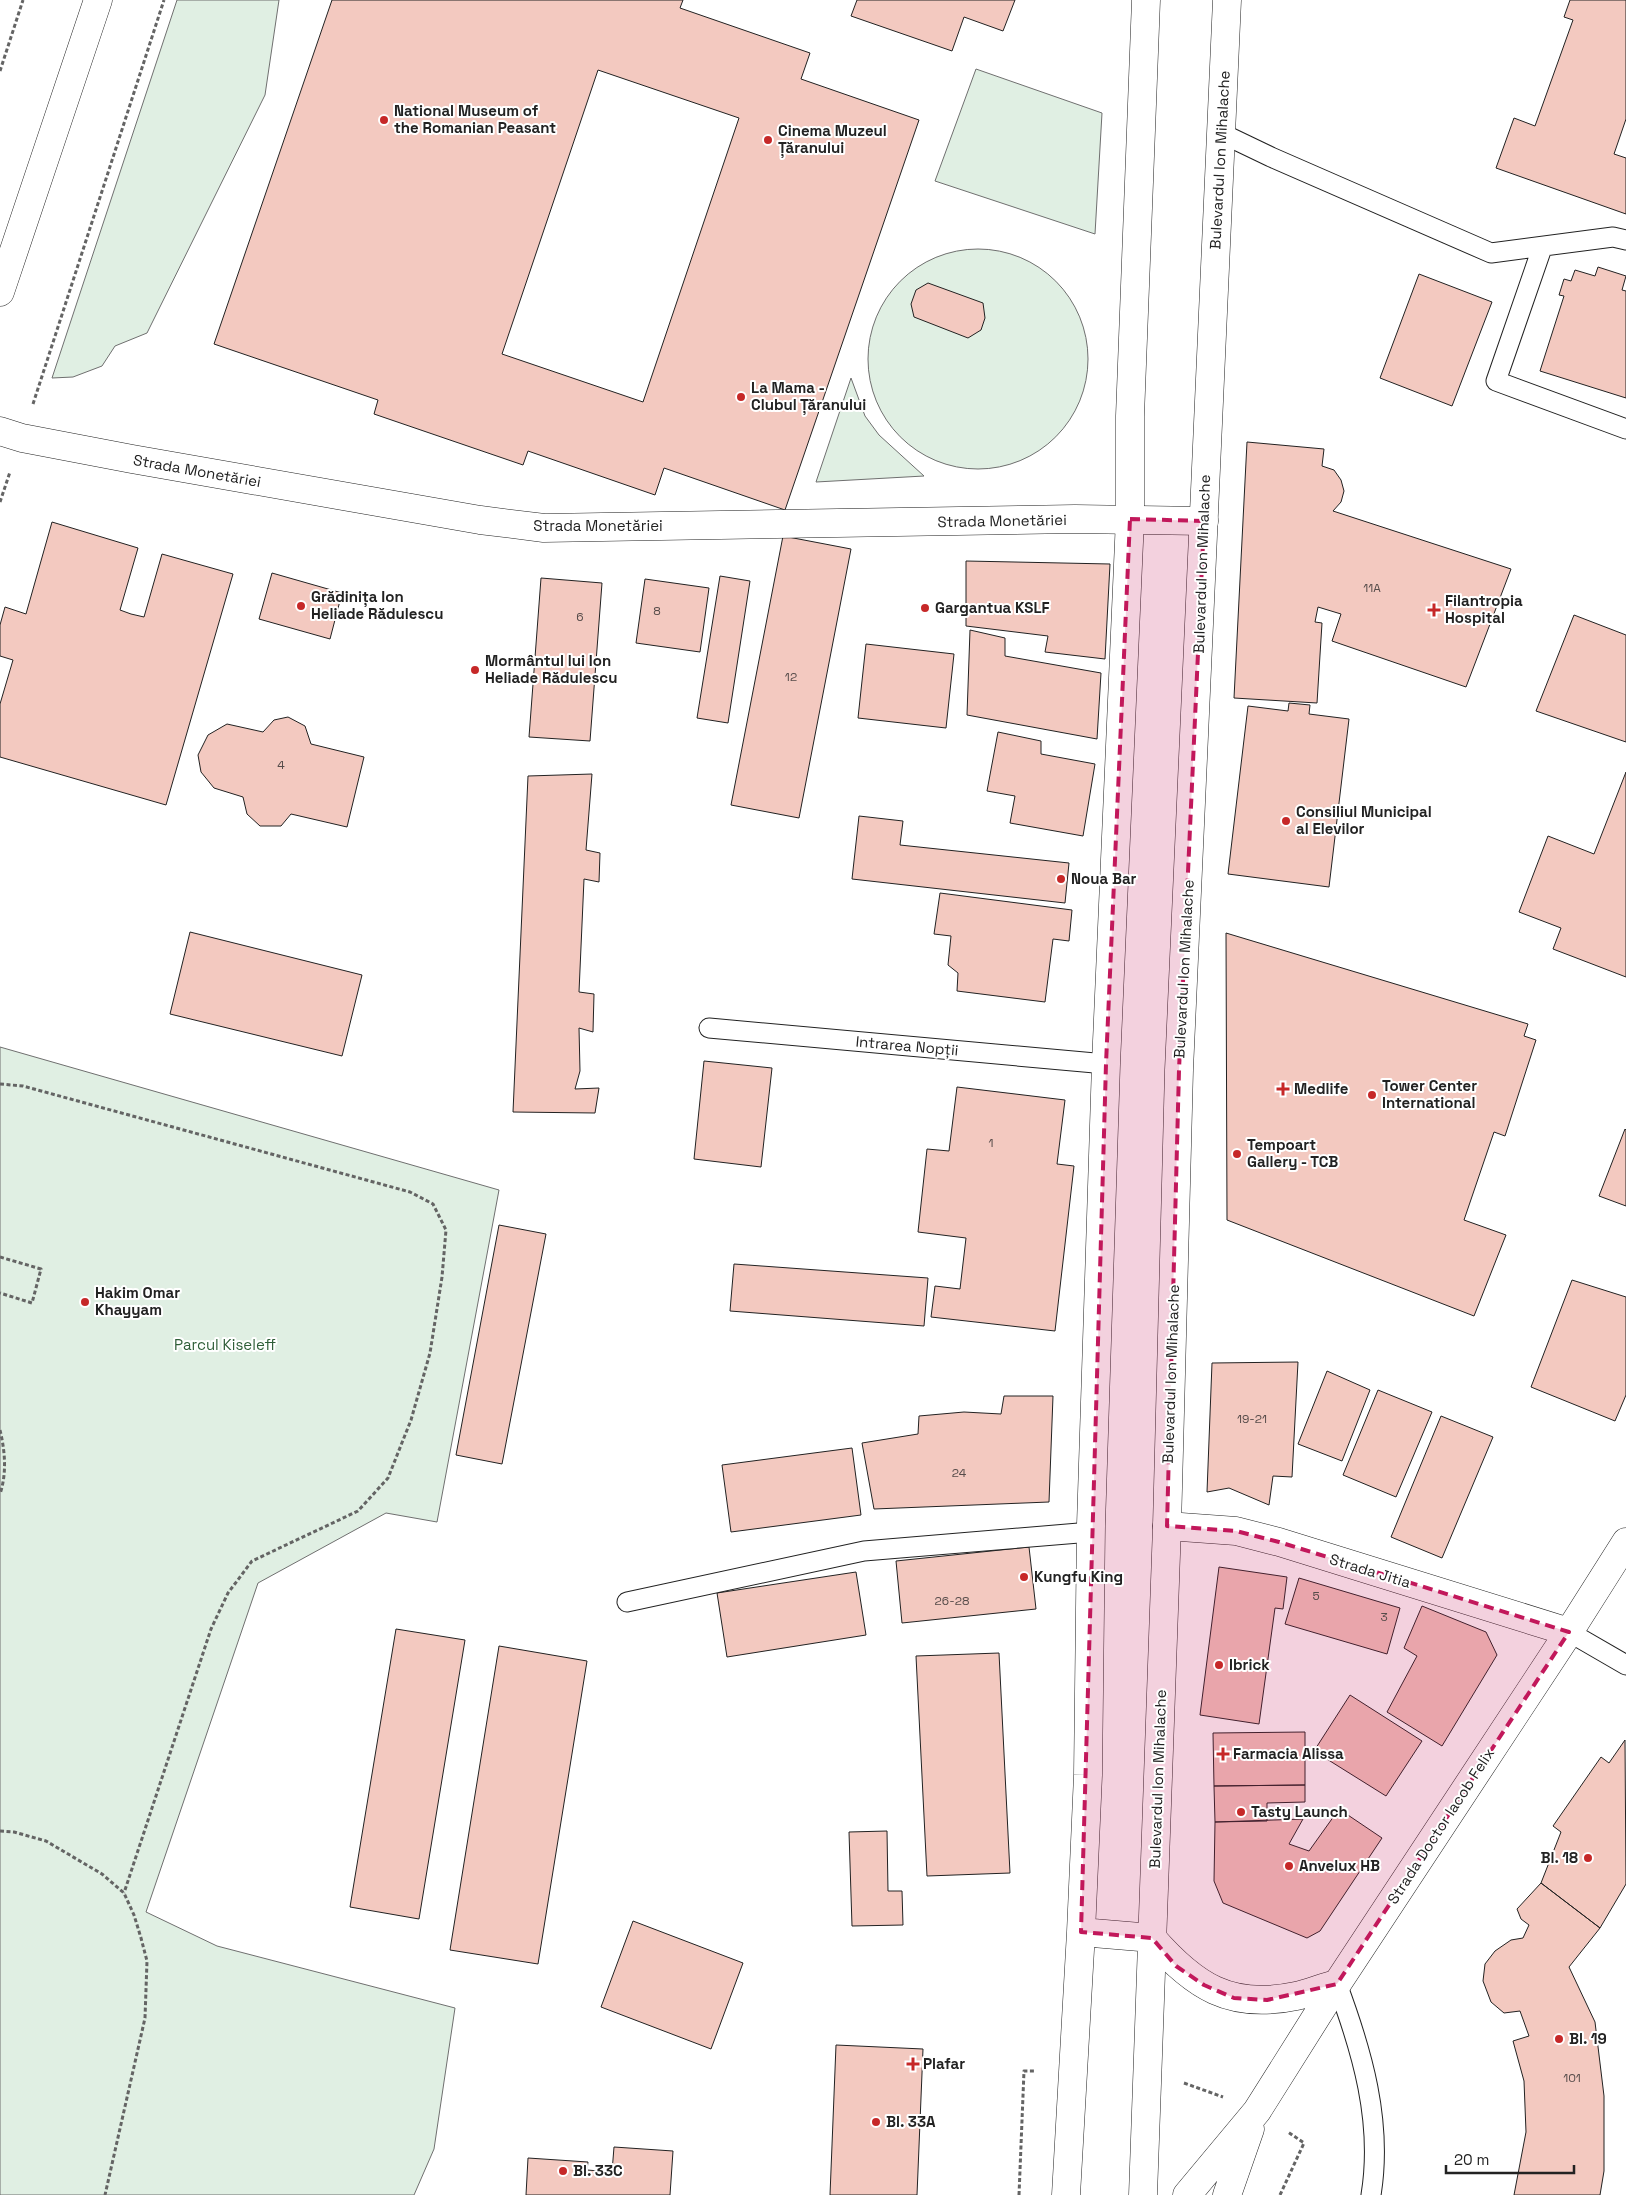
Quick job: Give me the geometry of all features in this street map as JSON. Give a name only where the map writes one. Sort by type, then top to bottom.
[{"type":"main road","points":[[0,292],[98,0]]},
{"type":"main road","points":[[1066,2195],[1088,1775],[1091,1532],[1106,1064],[1130,519],[1130,416],[1146,0]]},
{"type":"main road","name":"Bulevardul Ion Mihalache","points":[[1143,2195],[1167,1526],[1179,1070],[1227,0]]},
{"type":"main road","name":"Strada Monetăriei","points":[[11,435],[470,518],[544,528],[1130,519],[1204,521]]},
{"type":"main road","name":"Strada Jitia","points":[[1167,1526],[1236,1531],[1279,1542],[1569,1632]]},
{"type":"main road","name":"Strada Doctor Iacob Felix","points":[[1186,2195],[1256,2111],[1626,1542]]},
{"type":"main road","points":[[1081,1932],[1152,1938],[1176,1966],[1204,1986],[1234,1998],[1277,1999],[1297,1996],[1337,1984]]},
{"type":"main road","name":"Strada Doctor Iacob Felix","points":[[1227,2195],[1256,2111]]},
{"type":"lane","points":[[1221,133],[1491,254],[1613,237],[1626,240]]},
{"type":"lane","points":[[1542,248],[1496,381],[1626,429]]},
{"type":"lane","name":"Intrarea Nopții","points":[[709,1028],[1106,1064]]},
{"type":"lane","points":[[627,1602],[864,1551],[1091,1532]]},
{"type":"lane","points":[[1569,1632],[1626,1664]]},
{"type":"lane","points":[[1337,1984],[1359,2049],[1373,2110],[1374,2177],[1371,2195]]},
{"type":"path","points":[[0,71],[23,0]]},
{"type":"path","points":[[0,502],[11,435],[164,0]]},
{"type":"path","points":[[0,1084],[23,1086],[410,1192],[433,1204],[446,1230],[442,1277],[430,1353],[411,1420],[388,1478],[358,1511],[252,1561],[228,1593],[211,1629],[124,1893]]},
{"type":"path","points":[[0,1257],[41,1268],[32,1303],[0,1293]]},
{"type":"path","points":[[0,1430],[4,1449],[5,1470],[0,1494]]},
{"type":"path","points":[[0,1832],[14,1832],[46,1841],[102,1874],[124,1893],[134,1915],[141,1938],[147,1961],[145,2018],[105,2195]]},
{"type":"path","points":[[1018,2195],[1024,2071]]},
{"type":"path","points":[[1280,2195],[1304,2142]]},
{"type":"highlighted area","points":[[1130,519],[1204,521],[1179,1070],[1167,1526],[1236,1531],[1279,1542],[1569,1632],[1337,1984],[1267,2000],[1234,1998],[1204,1985],[1176,1966],[1152,1938],[1081,1932],[1106,1064]]},
{"type":"green space","points":[[177,0],[279,0],[265,95],[147,333],[115,346],[102,366],[73,377],[52,378]]},
{"type":"green space","points":[[976,69],[1102,113],[1095,234],[935,181]]},
{"type":"green space","points":[[967,249],[989,249],[1020,257],[1039,267],[1056,281],[1070,298],[1080,317],[1086,337],[1088,359],[1086,381],[1080,401],[1070,420],[1056,437],[1039,451],[1010,465],[989,469],[967,469],[946,465],[926,456],[908,444],[893,429],[881,411],[872,391],[868,370],[868,348],[872,327],[881,307],[893,289],[908,274],[926,262],[946,253]]},
{"type":"green space","points":[[851,378],[865,416],[879,435],[924,476],[816,482]]},
{"type":"green space","name":"Parcul Kiseleff","points":[[0,1047],[499,1190],[437,1522],[386,1513],[258,1583],[146,1912],[217,1946],[455,2008],[434,2149],[414,2195],[0,2195]]},
{"type":"building","points":[[332,0],[683,0],[680,8],[810,53],[801,79],[919,120],[785,510],[664,468],[655,495],[528,451],[523,465],[374,414],[378,400],[214,344]],"holes":[[[598,70],[739,118],[643,402],[502,354]]]},
{"type":"building","points":[[857,0],[1015,0],[1003,31],[964,17],[952,51],[851,16]]},
{"type":"building","points":[[1570,0],[1626,0],[1626,119],[1614,154],[1626,158],[1626,214],[1496,168],[1514,118],[1535,126],[1573,20],[1564,17]]},
{"type":"building","points":[[1598,267],[1626,276],[1622,290],[1626,291],[1626,398],[1540,371],[1564,296],[1559,295],[1564,279],[1571,281],[1575,270],[1595,276]]},
{"type":"building","points":[[1419,274],[1492,302],[1452,406],[1380,378]]},
{"type":"building","points":[[928,283],[983,303],[985,318],[981,330],[968,338],[914,317],[911,304],[916,290]]},
{"type":"building","points":[[1247,442],[1324,449],[1322,466],[1334,470],[1341,480],[1344,491],[1341,502],[1333,511],[1511,569],[1466,687],[1332,641],[1341,614],[1318,607],[1315,622],[1322,623],[1317,703],[1234,698]]},
{"type":"building","points":[[52,522],[138,548],[120,610],[131,614],[144,617],[162,554],[233,574],[166,805],[0,757],[0,704],[13,660],[0,656],[0,625],[5,607],[26,614]]},
{"type":"building","points":[[783,536],[851,549],[799,818],[731,805]]},
{"type":"building","points":[[966,561],[1110,564],[1105,659],[1045,652],[1048,636],[966,626]]},
{"type":"building","name":"Grădinița Ion Heliade Rădulescu","points":[[272,573],[342,593],[330,639],[259,619]]},
{"type":"building","points":[[720,576],[750,581],[728,723],[697,718]]},
{"type":"building","points":[[541,578],[602,583],[590,741],[529,737]]},
{"type":"building","points":[[645,579],[709,588],[700,652],[636,643]]},
{"type":"building","points":[[1574,615],[1626,635],[1626,742],[1536,711]]},
{"type":"building","points":[[970,630],[1005,638],[1005,656],[1101,673],[1097,739],[967,715]]},
{"type":"building","points":[[866,644],[954,654],[946,728],[858,718]]},
{"type":"building","name":"Consiliul Municipal al Elevilor","points":[[1289,703],[1310,705],[1309,714],[1349,719],[1329,887],[1228,874],[1248,706],[1288,711]]},
{"type":"building","points":[[288,717],[305,726],[311,744],[364,757],[347,827],[291,814],[281,826],[260,826],[247,814],[243,797],[214,788],[201,772],[198,755],[208,735],[227,724],[263,732],[274,720]]},
{"type":"building","points":[[998,732],[1041,741],[1041,754],[1095,764],[1083,836],[1010,823],[1015,796],[987,791]]},
{"type":"building","points":[[1626,772],[1626,977],[1553,949],[1561,928],[1519,912],[1548,836],[1594,854]]},
{"type":"building","points":[[592,774],[586,850],[600,853],[599,882],[584,879],[579,992],[594,994],[593,1032],[579,1028],[580,1071],[575,1089],[599,1088],[595,1113],[513,1112],[528,776]]},
{"type":"building","points":[[859,816],[903,821],[900,845],[1069,863],[1065,903],[852,879]]},
{"type":"building","points":[[940,893],[1072,910],[1069,941],[1053,939],[1045,1002],[957,991],[958,973],[948,965],[951,936],[934,934]]},
{"type":"building","points":[[190,932],[362,975],[342,1056],[170,1014]]},
{"type":"building","name":"Tower Center International","points":[[1226,933],[1528,1024],[1524,1036],[1536,1040],[1505,1136],[1494,1132],[1464,1220],[1506,1235],[1474,1316],[1227,1220]]},
{"type":"building","points":[[704,1061],[772,1068],[761,1167],[694,1159]]},
{"type":"building","points":[[957,1087],[1065,1100],[1057,1164],[1074,1166],[1055,1331],[931,1317],[935,1286],[960,1289],[966,1238],[918,1232],[927,1149],[949,1151]]},
{"type":"building","points":[[1626,1130],[1626,1206],[1599,1196]]},
{"type":"building","points":[[499,1225],[546,1234],[502,1464],[456,1455]]},
{"type":"building","points":[[734,1264],[928,1278],[924,1326],[730,1311]]},
{"type":"building","points":[[1572,1280],[1626,1297],[1626,1395],[1615,1421],[1531,1387]]},
{"type":"building","points":[[1298,1362],[1292,1477],[1273,1476],[1269,1505],[1229,1488],[1207,1492],[1212,1363]]},
{"type":"building","points":[[1327,1371],[1370,1390],[1342,1461],[1298,1444]]},
{"type":"building","points":[[1378,1390],[1432,1412],[1396,1497],[1343,1475]]},
{"type":"building","points":[[1004,1396],[1053,1396],[1049,1502],[874,1509],[862,1443],[918,1434],[919,1416],[964,1412],[1001,1414]]},
{"type":"building","points":[[1441,1416],[1493,1437],[1442,1558],[1391,1537]]},
{"type":"building","points":[[852,1448],[861,1515],[731,1532],[722,1465]]},
{"type":"building","points":[[1029,1547],[1036,1609],[902,1623],[896,1561]]},
{"type":"building","points":[[1219,1567],[1287,1577],[1283,1609],[1275,1608],[1259,1724],[1200,1715]]},
{"type":"building","points":[[856,1572],[866,1635],[727,1657],[717,1593]]},
{"type":"building","points":[[1299,1578],[1400,1608],[1387,1654],[1285,1624]]},
{"type":"building","points":[[1422,1606],[1486,1632],[1497,1655],[1442,1746],[1387,1712],[1417,1656],[1404,1648]]},
{"type":"building","points":[[396,1629],[465,1640],[419,1919],[350,1907]]},
{"type":"building","points":[[499,1646],[587,1661],[538,1964],[450,1950]]},
{"type":"building","points":[[999,1653],[1010,1873],[927,1876],[916,1656]]},
{"type":"building","points":[[1350,1695],[1422,1741],[1386,1796],[1314,1751]]},
{"type":"building","points":[[1305,1732],[1305,1785],[1214,1786],[1213,1733]]},
{"type":"building","name":"Bl. 18","points":[[1625,1740],[1626,1884],[1600,1928],[1541,1883],[1561,1832],[1553,1826],[1601,1757],[1609,1763]]},
{"type":"building","name":"Tasty Launch","points":[[1305,1785],[1305,1802],[1267,1803],[1267,1821],[1215,1822],[1214,1786]]},
{"type":"building","name":"Anvelux HB","points":[[1339,1809],[1382,1838],[1320,1931],[1307,1938],[1223,1903],[1214,1881],[1215,1822],[1303,1819],[1289,1844],[1309,1851]]},
{"type":"building","points":[[887,1831],[888,1891],[902,1891],[903,1925],[852,1926],[849,1832]]},
{"type":"building","name":"Bl. 19","points":[[1541,1883],[1600,1928],[1569,1967],[1595,2022],[1604,2096],[1604,2171],[1600,2195],[1514,2195],[1526,2132],[1524,2081],[1513,2041],[1529,2036],[1520,2011],[1504,2013],[1491,2002],[1483,1981],[1485,1964],[1495,1951],[1511,1940],[1523,1938],[1529,1925],[1521,1919],[1517,1909]]},
{"type":"building","points":[[633,1921],[743,1963],[711,2049],[601,2007]]},
{"type":"building","name":"Bl. 33A","points":[[836,2045],[923,2049],[917,2195],[830,2195]]},
{"type":"building","name":"Bl. 33C","points":[[614,2147],[673,2151],[670,2195],[526,2195],[528,2158],[588,2162],[587,2170],[612,2172]]},
{"type":"place","name":"National Museum of the Romanian Peasant","points":[[384,120]]},
{"type":"place","name":"Cinema Muzeul Țăranului","points":[[768,140]]},
{"type":"place","name":"La Mama - Clubul Țăranului","points":[[741,397]]},
{"type":"place","name":"Grădinița Ion Heliade Rădulescu","points":[[301,606]]},
{"type":"place","name":"Gargantua KSLF","points":[[925,608]]},
{"type":"place","name":"Filantropia Hospital","points":[[1434,610]]},
{"type":"place","name":"Mormântul lui Ion Heliade Rădulescu","points":[[475,670]]},
{"type":"place","name":"Consiliul Municipal al Elevilor","points":[[1286,821]]},
{"type":"place","name":"Noua Bar","points":[[1061,879]]},
{"type":"place","name":"Medlife","points":[[1283,1089]]},
{"type":"place","name":"Tower Center International","points":[[1372,1095]]},
{"type":"place","name":"Tempoart Gallery - TCB","points":[[1237,1154]]},
{"type":"place","name":"Hakim Omar Khayyam","points":[[85,1302]]},
{"type":"place","name":"Kungfu King","points":[[1024,1577]]},
{"type":"place","name":"Ibrick","points":[[1219,1665]]},
{"type":"place","name":"Farmacia Alissa","points":[[1223,1754]]},
{"type":"place","name":"Tasty Launch","points":[[1241,1812]]},
{"type":"place","name":"Bl. 18","points":[[1588,1858]]},
{"type":"place","name":"Anvelux HB","points":[[1289,1866]]},
{"type":"place","name":"Bl. 19","points":[[1559,2039]]},
{"type":"place","name":"Plafar","points":[[913,2064]]},
{"type":"place","name":"Bl. 33A","points":[[876,2122]]},
{"type":"place","name":"Bl. 33C","points":[[563,2171]]}]
